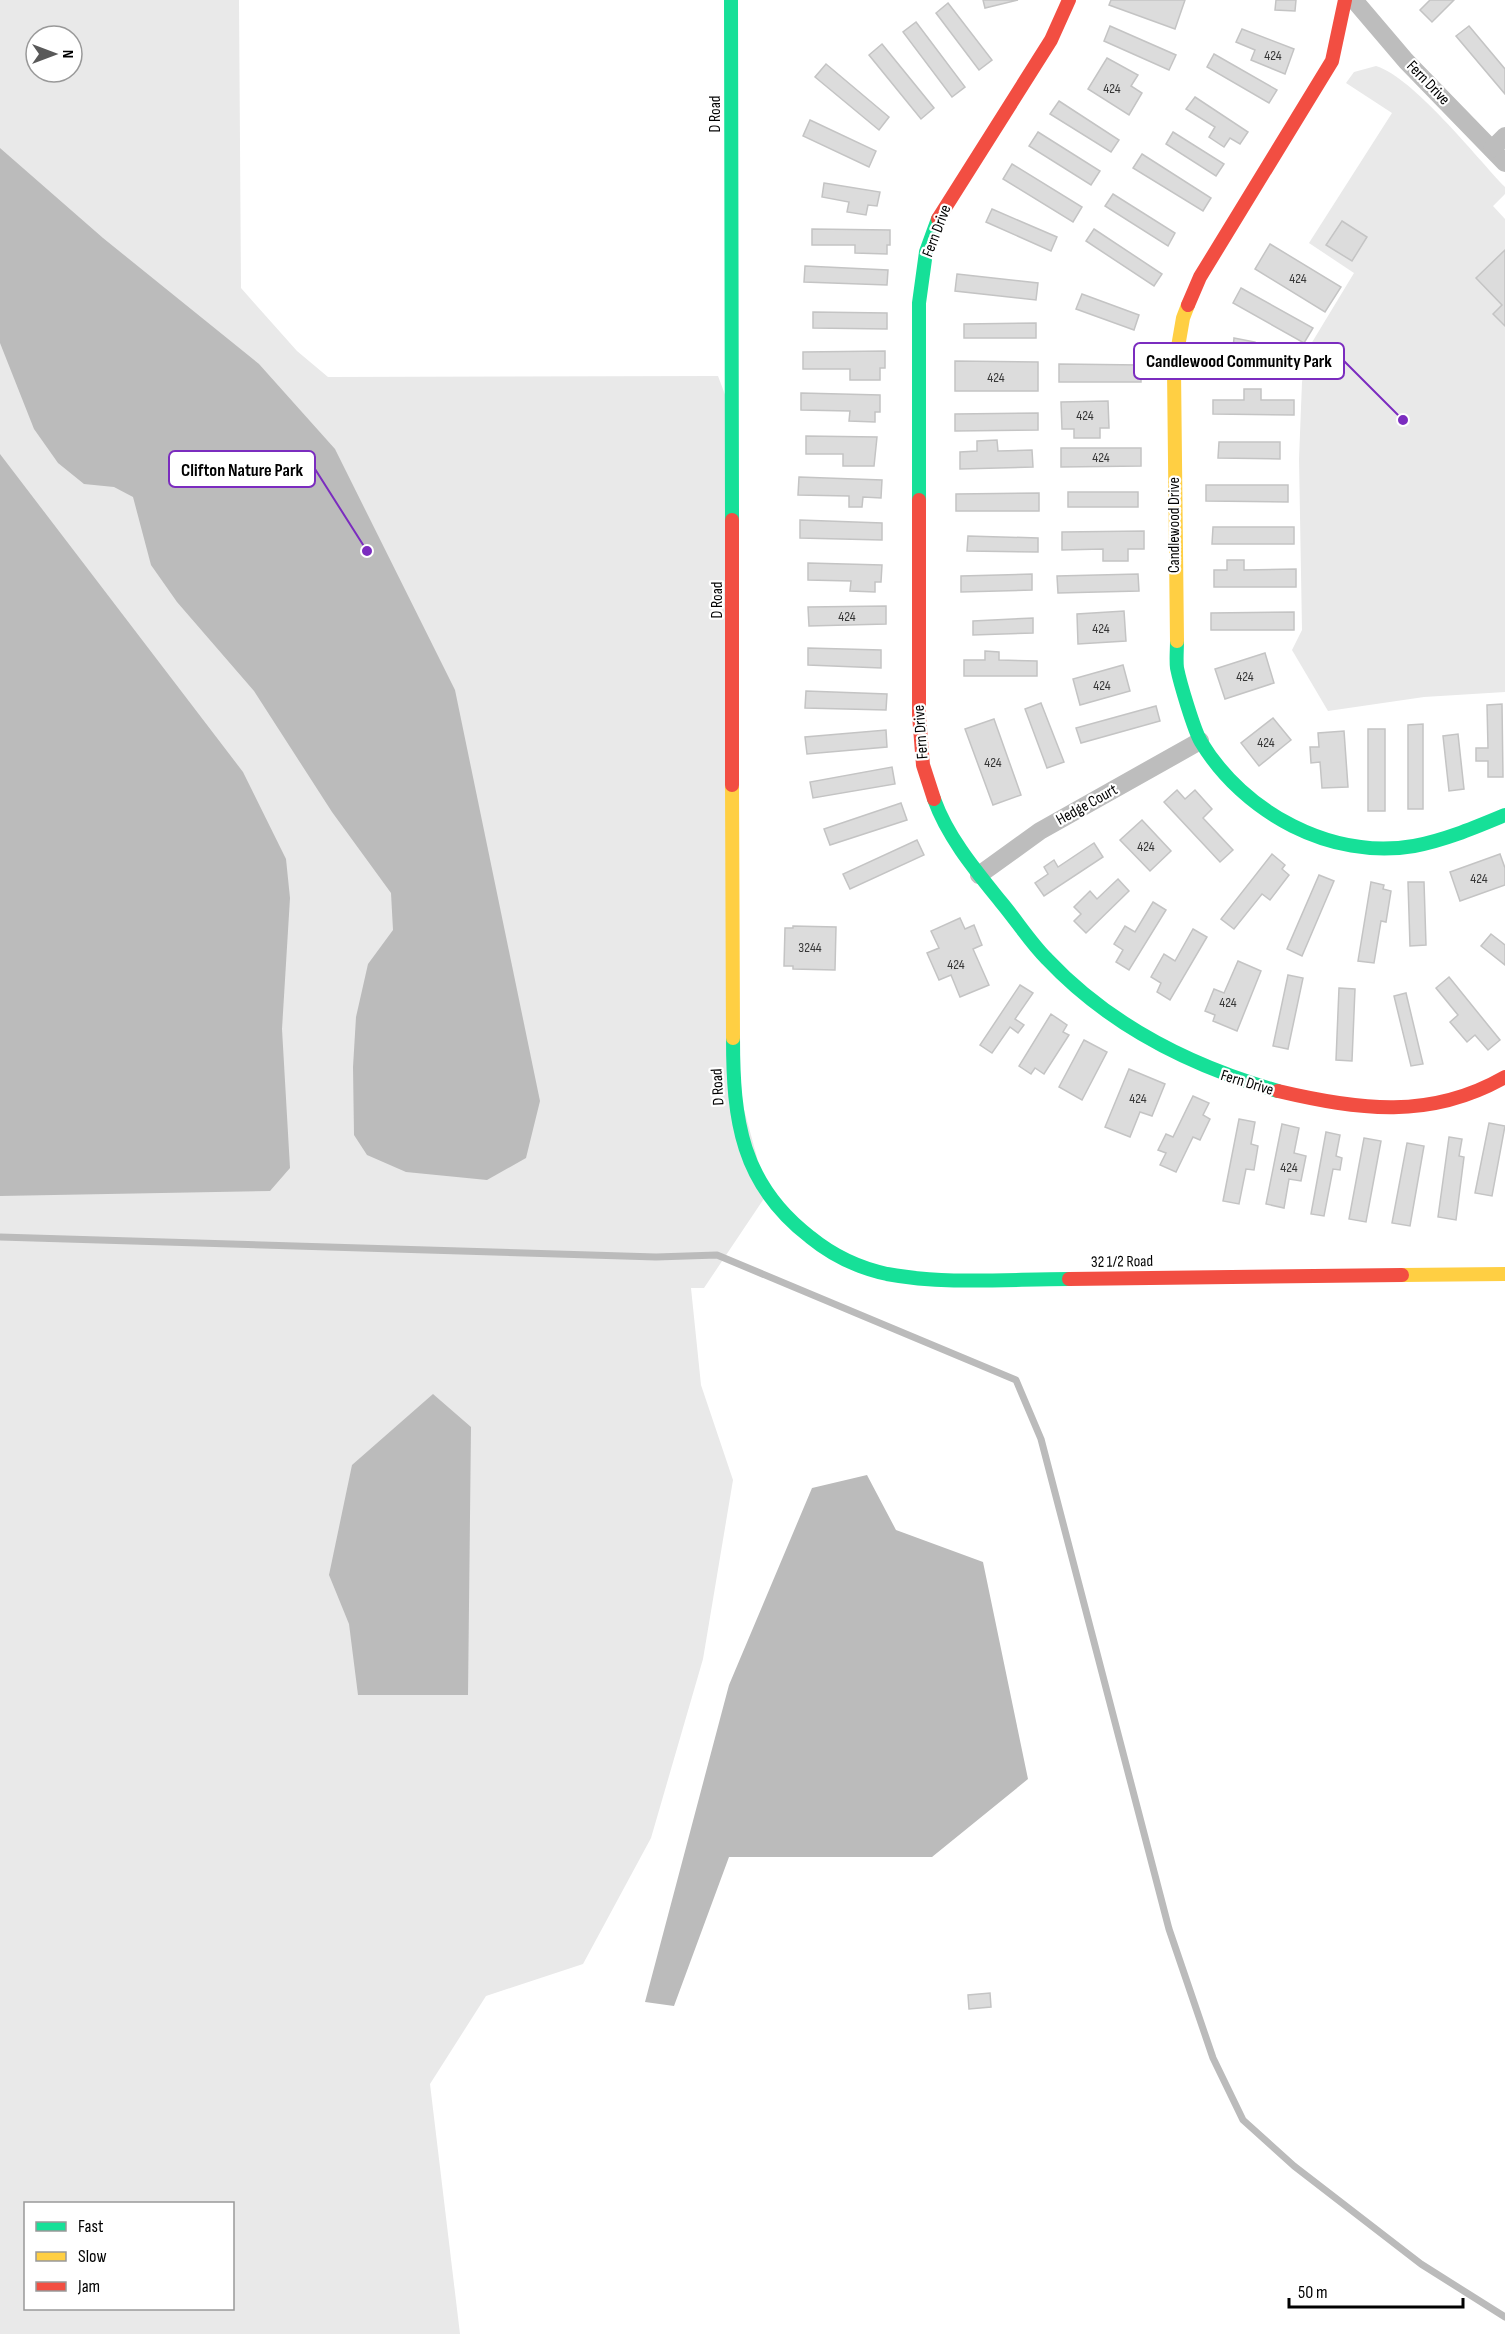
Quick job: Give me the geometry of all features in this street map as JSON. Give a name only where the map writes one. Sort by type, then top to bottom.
[{"type":"street","name":"D Road","points":[[731,0],[733,1069],[735,1111],[748,1160],[767,1194]]},
{"type":"street","name":"Fern Drive","points":[[1070,0],[1051,40],[941,212],[926,252],[919,303],[919,715],[923,765],[934,801],[951,837],[1047,960],[1081,993],[1141,1036],[1195,1065],[1235,1081],[1277,1093],[1384,1110],[1413,1109],[1474,1093],[1505,1077]]},
{"type":"street","name":"Candlewood Drive","points":[[1345,0],[1332,62],[1200,277],[1185,312],[1177,342],[1174,370],[1174,637],[1177,669],[1200,741],[1227,776],[1263,809],[1303,832],[1340,844],[1374,848],[1414,846],[1463,832],[1505,815]]},
{"type":"street","name":"Fern Drive","points":[[1354,0],[1407,61],[1505,163]]},
{"type":"street","points":[[1492,149],[1505,136]]},
{"type":"street","name":"Hedge Court","points":[[979,875],[1040,831],[1200,741]]},
{"type":"street","name":"32 1/2 Road","points":[[767,1194],[794,1224],[826,1249],[874,1271],[916,1278],[957,1280],[1505,1274]]},
{"type":"shaded area","points":[[0,0],[239,0],[241,288],[297,351],[328,377],[718,376],[733,416],[733,1069],[767,1194],[704,1288],[691,1288],[701,1385],[733,1480],[703,1659],[651,1838],[583,1964],[486,1996],[430,2084],[460,2334],[0,2334]]},
{"type":"shaded area","points":[[1376,66],[1391,73],[1426,101],[1505,187],[1505,194],[1493,206],[1505,219],[1505,692],[1424,697],[1328,711],[1292,650],[1302,630],[1299,459],[1302,382],[1308,349],[1354,273],[1309,243],[1392,113],[1346,83],[1354,72]]},
{"type":"shaded area","points":[[0,148],[103,238],[259,364],[335,449],[455,690],[540,1101],[526,1158],[487,1180],[406,1172],[367,1155],[354,1135],[353,1067],[356,1017],[368,964],[393,930],[391,893],[332,812],[254,691],[177,602],[151,565],[133,497],[114,487],[84,484],[58,463],[34,429],[0,343]]},
{"type":"shaded area","points":[[0,454],[243,772],[286,859],[290,898],[282,1029],[290,1168],[270,1191],[0,1196]]},
{"type":"shaded area","points":[[433,1394],[471,1427],[468,1695],[358,1695],[349,1624],[329,1575],[352,1465]]},
{"type":"shaded area","points":[[867,1475],[896,1530],[983,1562],[1028,1779],[932,1857],[729,1857],[674,2006],[645,2002],[729,1685],[812,1488]]},
{"type":"building","points":[[983,0],[1018,0],[985,8]]},
{"type":"building","points":[[1111,0],[1185,0],[1175,29],[1109,5]]},
{"type":"building","points":[[1276,0],[1296,0],[1295,11],[1275,10]]},
{"type":"building","points":[[1430,0],[1454,0],[1432,22],[1420,10]]},
{"type":"building","points":[[948,3],[992,60],[979,70],[936,13]]},
{"type":"building","points":[[916,22],[965,87],[952,97],[903,32]]},
{"type":"building","points":[[1110,26],[1176,55],[1169,70],[1104,41]]},
{"type":"building","points":[[1469,26],[1505,69],[1505,94],[1456,36]]},
{"type":"building","points":[[1242,29],[1294,49],[1285,74],[1251,60],[1255,50],[1236,42]]},
{"type":"building","points":[[882,44],[934,108],[921,119],[869,55]]},
{"type":"building","points":[[1214,54],[1277,90],[1269,103],[1207,67]]},
{"type":"building","points":[[1107,58],[1138,75],[1131,86],[1142,93],[1129,115],[1088,89]]},
{"type":"building","points":[[826,64],[889,117],[879,130],[815,77]]},
{"type":"building","points":[[1195,97],[1248,132],[1240,144],[1230,138],[1224,147],[1209,137],[1215,127],[1186,109]]},
{"type":"building","points":[[1059,101],[1119,140],[1111,152],[1050,114]]},
{"type":"building","points":[[810,120],[876,151],[869,167],[803,136]]},
{"type":"building","points":[[1038,132],[1100,171],[1091,185],[1029,146]]},
{"type":"building","points":[[1173,132],[1224,164],[1216,176],[1166,144]]},
{"type":"building","points":[[1142,154],[1211,198],[1203,211],[1133,168]]},
{"type":"building","points":[[1012,164],[1082,207],[1073,222],[1003,179]]},
{"type":"building","points":[[824,183],[880,192],[877,206],[868,205],[866,215],[847,212],[849,202],[822,197]]},
{"type":"building","points":[[1113,194],[1175,233],[1168,246],[1105,206]]},
{"type":"building","points":[[992,209],[1057,237],[1051,251],[986,222]]},
{"type":"building","points":[[1342,221],[1367,237],[1352,261],[1326,245]]},
{"type":"building","points":[[812,229],[890,230],[890,245],[887,245],[887,254],[855,253],[855,245],[812,245]]},
{"type":"building","points":[[1094,229],[1162,274],[1154,286],[1086,241]]},
{"type":"building","points":[[1270,244],[1341,287],[1325,312],[1255,269]]},
{"type":"building","points":[[1505,250],[1505,326],[1493,314],[1502,305],[1476,278]]},
{"type":"building","points":[[805,266],[888,270],[887,285],[804,282]]},
{"type":"building","points":[[957,274],[1038,283],[1036,300],[955,291]]},
{"type":"building","points":[[1241,288],[1313,328],[1304,343],[1233,303]]},
{"type":"building","points":[[1082,294],[1139,315],[1134,330],[1076,309]]},
{"type":"building","points":[[813,312],[887,313],[887,329],[813,328]]},
{"type":"building","points":[[1036,323],[1036,338],[964,338],[964,324]]},
{"type":"building","points":[[1234,338],[1255,342],[1254,352],[1296,360],[1293,376],[1211,362],[1214,346],[1233,349]]},
{"type":"building","points":[[885,351],[885,368],[880,368],[880,380],[850,380],[850,369],[803,369],[803,352]]},
{"type":"building","points":[[955,361],[1038,362],[1038,391],[955,391]]},
{"type":"building","points":[[1059,364],[1141,365],[1141,382],[1059,382]]},
{"type":"building","points":[[1244,389],[1261,389],[1261,400],[1294,400],[1294,415],[1213,414],[1213,400],[1244,400]]},
{"type":"building","points":[[801,393],[880,395],[880,412],[875,412],[875,422],[849,421],[850,411],[801,410]]},
{"type":"building","points":[[1108,401],[1109,428],[1100,428],[1100,438],[1074,438],[1074,429],[1062,429],[1061,402]]},
{"type":"building","points":[[1038,413],[1038,430],[955,431],[955,414]]},
{"type":"building","points":[[806,436],[877,437],[874,466],[843,466],[843,454],[806,454]]},
{"type":"building","points":[[997,440],[998,451],[1032,450],[1033,467],[960,469],[960,452],[977,451],[977,441]]},
{"type":"building","points":[[1219,442],[1280,442],[1280,459],[1218,458]]},
{"type":"building","points":[[1061,448],[1141,448],[1141,466],[1061,467]]},
{"type":"building","points":[[799,477],[882,480],[881,498],[863,497],[862,507],[849,507],[849,496],[798,495]]},
{"type":"building","points":[[1206,485],[1288,485],[1288,502],[1206,501]]},
{"type":"building","points":[[1068,492],[1138,492],[1138,507],[1068,507]]},
{"type":"building","points":[[1039,493],[1039,511],[956,511],[956,494]]},
{"type":"building","points":[[800,520],[882,523],[882,540],[800,538]]},
{"type":"building","points":[[1213,527],[1294,527],[1294,544],[1212,544]]},
{"type":"building","points":[[1144,531],[1144,549],[1128,549],[1128,561],[1103,561],[1103,549],[1062,550],[1062,532]]},
{"type":"building","points":[[968,536],[1038,538],[1038,552],[967,551]]},
{"type":"building","points":[[1227,560],[1244,560],[1244,570],[1296,569],[1296,587],[1214,587],[1214,570],[1227,570]]},
{"type":"building","points":[[808,563],[882,565],[881,582],[875,582],[875,592],[850,591],[851,581],[808,580]]},
{"type":"building","points":[[1032,574],[1032,590],[961,592],[961,576]]},
{"type":"building","points":[[1138,574],[1139,591],[1058,593],[1057,576]]},
{"type":"building","points":[[886,606],[886,624],[809,626],[808,607]]},
{"type":"building","points":[[1124,611],[1126,641],[1078,644],[1077,614]]},
{"type":"building","points":[[1294,612],[1294,630],[1211,630],[1211,613]]},
{"type":"building","points":[[1033,618],[1033,633],[973,635],[973,621]]},
{"type":"building","points":[[808,648],[881,650],[881,668],[808,665]]},
{"type":"building","points":[[985,651],[999,652],[999,660],[1037,661],[1037,676],[964,676],[964,660],[985,660]]},
{"type":"building","points":[[1265,653],[1274,683],[1225,699],[1215,669]]},
{"type":"building","points":[[1123,665],[1130,691],[1080,705],[1073,679]]},
{"type":"building","points":[[806,691],[887,694],[886,710],[805,708]]},
{"type":"building","points":[[1041,703],[1064,762],[1047,768],[1025,709]]},
{"type":"building","points":[[1502,704],[1503,777],[1488,777],[1488,761],[1476,761],[1476,748],[1488,748],[1487,705]]},
{"type":"building","points":[[1156,706],[1160,721],[1081,743],[1076,728]]},
{"type":"building","points":[[1273,718],[1291,740],[1259,766],[1241,743]]},
{"type":"building","points":[[994,719],[1021,795],[993,805],[965,729]]},
{"type":"building","points":[[1423,724],[1423,809],[1408,809],[1408,725]]},
{"type":"building","points":[[1368,729],[1385,729],[1385,811],[1368,811]]},
{"type":"building","points":[[886,730],[887,747],[807,754],[805,737]]},
{"type":"building","points":[[1344,731],[1348,787],[1322,788],[1320,762],[1311,763],[1310,747],[1319,747],[1318,733]]},
{"type":"building","points":[[1458,734],[1464,789],[1449,791],[1443,736]]},
{"type":"building","points":[[892,767],[895,784],[813,798],[810,782]]},
{"type":"building","points":[[1177,790],[1185,799],[1195,790],[1212,809],[1203,818],[1233,850],[1220,862],[1164,802]]},
{"type":"building","points":[[901,803],[907,820],[830,845],[824,829]]},
{"type":"building","points":[[1142,820],[1171,851],[1150,871],[1120,840]]},
{"type":"building","points":[[917,840],[924,855],[850,889],[843,874]]},
{"type":"building","points":[[1094,843],[1103,857],[1044,896],[1035,883],[1048,874],[1044,867],[1054,860],[1058,867]]},
{"type":"building","points":[[1272,854],[1285,865],[1282,869],[1289,875],[1270,900],[1262,894],[1234,929],[1221,919]]},
{"type":"building","points":[[1500,854],[1505,868],[1505,885],[1460,901],[1450,872]]},
{"type":"building","points":[[1319,875],[1334,881],[1302,956],[1287,949]]},
{"type":"building","points":[[1118,879],[1129,891],[1086,933],[1074,921],[1081,914],[1074,907],[1090,891],[1097,899]]},
{"type":"building","points":[[1371,882],[1384,885],[1383,889],[1391,891],[1386,922],[1381,921],[1374,963],[1358,961]]},
{"type":"building","points":[[1408,882],[1424,882],[1426,945],[1410,946]]},
{"type":"building","points":[[1153,902],[1166,910],[1129,970],[1116,962],[1123,950],[1114,944],[1125,926],[1135,932]]},
{"type":"building","points":[[960,918],[965,929],[974,925],[982,945],[973,949],[989,985],[960,997],[951,975],[939,980],[927,953],[939,948],[931,931]]},
{"type":"building","points":[[793,926],[836,927],[835,970],[793,969],[793,966],[784,966],[785,928],[793,928]]},
{"type":"building","points":[[1193,929],[1207,937],[1170,1000],[1157,992],[1161,983],[1151,977],[1164,954],[1175,961]]},
{"type":"building","points":[[1491,934],[1505,945],[1505,965],[1481,946]]},
{"type":"building","points":[[1238,961],[1261,971],[1237,1031],[1213,1021],[1215,1015],[1205,1011],[1214,989],[1224,993]]},
{"type":"building","points":[[1288,975],[1303,978],[1288,1049],[1273,1046]]},
{"type":"building","points":[[1449,977],[1500,1040],[1488,1050],[1475,1035],[1467,1042],[1450,1022],[1458,1015],[1436,988]]},
{"type":"building","points":[[1020,985],[1033,993],[1015,1019],[1024,1025],[1018,1033],[1010,1027],[992,1053],[980,1045]]},
{"type":"building","points":[[1339,988],[1355,989],[1352,1061],[1336,1060]]},
{"type":"building","points":[[1406,993],[1423,1064],[1411,1066],[1394,996]]},
{"type":"building","points":[[1051,1014],[1067,1025],[1063,1032],[1069,1035],[1044,1074],[1035,1068],[1031,1074],[1019,1066]]},
{"type":"building","points":[[1084,1040],[1107,1052],[1082,1100],[1059,1087]]},
{"type":"building","points":[[1129,1069],[1165,1084],[1152,1116],[1140,1112],[1130,1137],[1105,1127]]},
{"type":"building","points":[[1193,1096],[1209,1103],[1203,1115],[1210,1119],[1200,1140],[1193,1137],[1176,1172],[1160,1165],[1166,1153],[1158,1150],[1166,1134],[1173,1137]]},
{"type":"building","points":[[1239,1119],[1255,1122],[1251,1144],[1258,1146],[1254,1170],[1246,1169],[1239,1204],[1223,1201]]},
{"type":"building","points":[[1489,1123],[1505,1126],[1492,1196],[1475,1193]]},
{"type":"building","points":[[1282,1124],[1299,1128],[1294,1153],[1306,1156],[1301,1181],[1289,1179],[1284,1208],[1266,1204]]},
{"type":"building","points":[[1326,1132],[1340,1135],[1336,1156],[1342,1158],[1340,1170],[1333,1169],[1324,1216],[1311,1214]]},
{"type":"building","points":[[1449,1137],[1462,1139],[1459,1156],[1464,1157],[1456,1220],[1438,1217]]},
{"type":"building","points":[[1364,1138],[1381,1141],[1366,1222],[1349,1219]]},
{"type":"building","points":[[1407,1143],[1424,1146],[1410,1226],[1392,1223]]},
{"type":"building","points":[[990,1993],[991,2007],[969,2009],[968,1995]]},
{"type":"waterway","points":[[0,1237],[656,1257],[717,1255],[1016,1380],[1041,1439],[1169,1929],[1213,2058],[1243,2120],[1294,2166],[1421,2264],[1505,2317]]},
{"type":"traffic: fast","points":[[731,0],[732,520]]},
{"type":"traffic: fast","points":[[919,500],[919,303],[926,252],[938,219]]},
{"type":"traffic: fast","points":[[1177,641],[1179,675],[1201,742],[1219,767],[1241,790],[1265,810],[1292,826],[1321,838],[1352,846],[1383,848],[1414,846],[1438,840],[1505,815]]},
{"type":"traffic: fast","points":[[934,799],[955,841],[973,866],[1035,946],[1071,983],[1125,1024],[1153,1041],[1214,1069],[1278,1091]]},
{"type":"traffic: fast","points":[[733,1038],[733,1068],[739,1123],[755,1172],[769,1195],[787,1217],[818,1244],[856,1264],[887,1274],[978,1281],[1069,1279]]},
{"type":"traffic: slow","points":[[1177,641],[1174,370],[1183,318],[1188,305]]},
{"type":"traffic: slow","points":[[732,785],[733,1038]]},
{"type":"traffic: slow","points":[[1402,1275],[1505,1274]]},
{"type":"traffic: jam","points":[[938,219],[1051,40],[1069,0]]},
{"type":"traffic: jam","points":[[1188,305],[1200,277],[1332,61],[1345,0]]},
{"type":"traffic: jam","points":[[919,500],[919,715],[923,765],[934,799]]},
{"type":"traffic: jam","points":[[732,520],[732,785]]},
{"type":"traffic: jam","points":[[1278,1091],[1337,1103],[1394,1107],[1449,1100],[1477,1091],[1505,1077]]},
{"type":"traffic: jam","points":[[1069,1279],[1402,1275]]},
{"type":"place","name":"Candlewood Community Park","points":[[1403,420]]},
{"type":"place","name":"Clifton Nature Park","points":[[367,551]]}]
